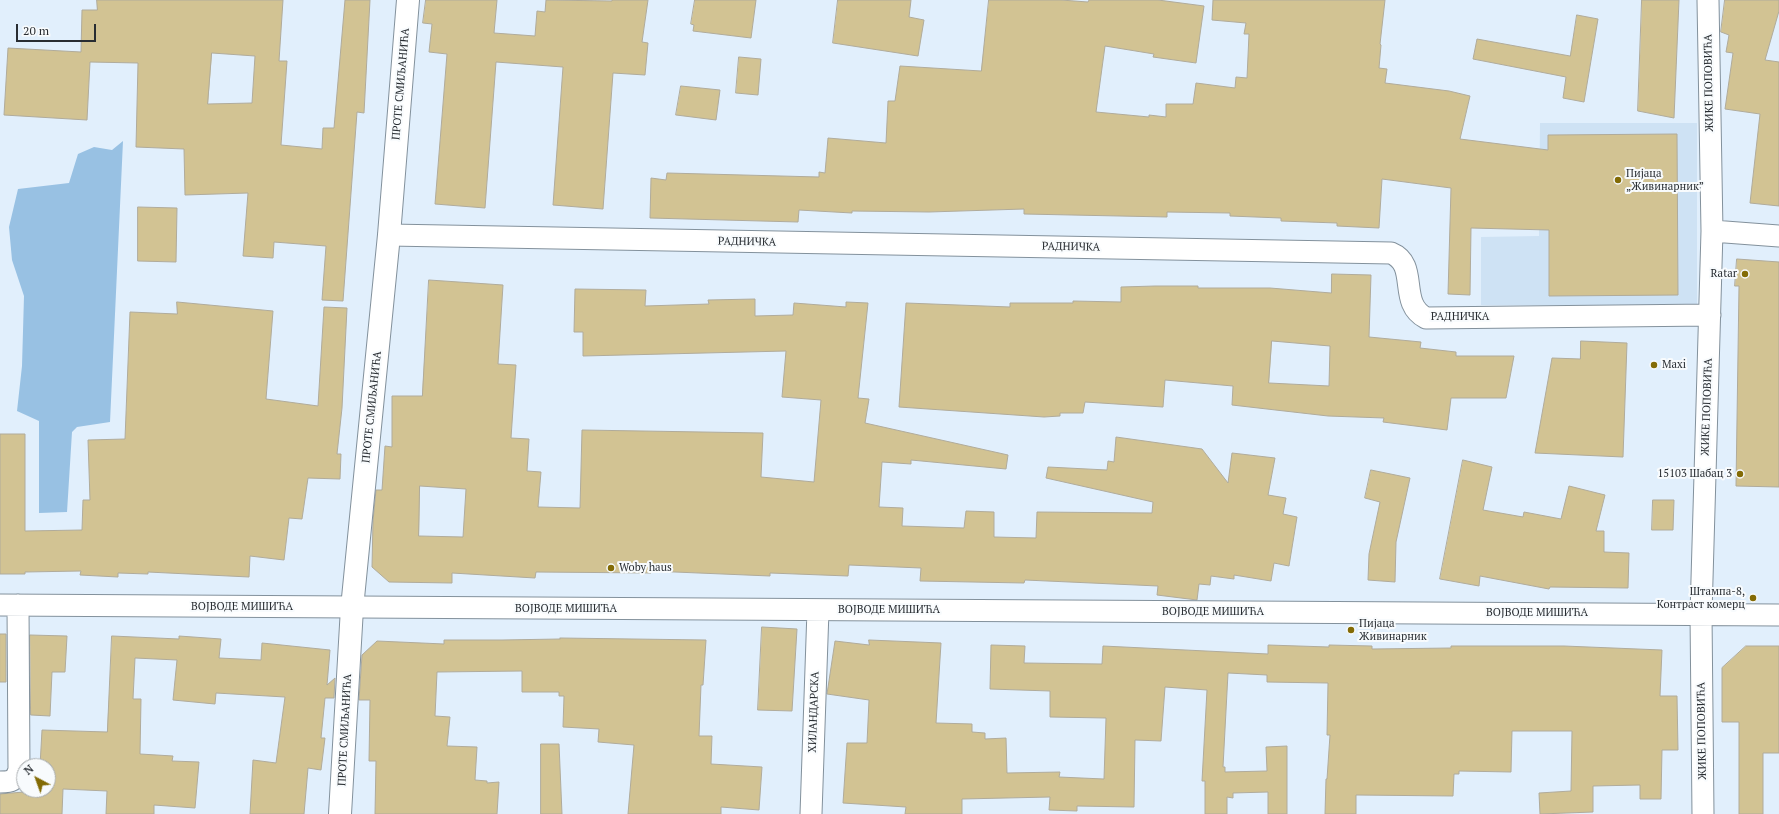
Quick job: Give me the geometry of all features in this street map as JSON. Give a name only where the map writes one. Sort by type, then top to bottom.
[{"type":"street","name":"ПРОТЕ СМИЉАНИЋА","points":[[340,814],[352,608],[389,235],[408,0]]},
{"type":"street","name":"ЖИКЕ ПОПОВИЋА","points":[[1703,814],[1701,614],[1712,231],[1708,0]]},
{"type":"street","points":[[1712,231],[1779,236]]},
{"type":"street","name":"РАДНИЧКА","points":[[389,235],[1391,253],[1400,259],[1407,271],[1411,304],[1426,318],[1710,315]]},
{"type":"street","points":[[0,782],[11,782],[16,779],[18,770],[9,605]]},
{"type":"street","name":"ВОЈВОДЕ МИШИЋА","points":[[9,605],[1779,615]]},
{"type":"street","name":"ХИЛАНДАРСКА","points":[[810,814],[818,610]]},
{"type":"shaded area","name":"Пијаца „Живинарник”","points":[[1540,123],[1697,123],[1697,305],[1481,305],[1481,237],[1539,236]]},
{"type":"shaded area","points":[[123,141],[110,422],[77,427],[72,432],[67,512],[39,513],[39,421],[17,411],[22,366],[24,296],[12,260],[9,227],[18,189],[69,183],[78,154],[94,147],[112,150]]},
{"type":"building","points":[[97,0],[283,0],[279,61],[287,61],[281,145],[322,149],[323,128],[334,128],[345,0],[370,0],[364,113],[357,112],[343,301],[322,300],[326,246],[274,242],[273,258],[243,256],[248,193],[185,195],[184,149],[136,147],[138,63],[90,62],[87,120],[4,115],[8,48],[81,52],[82,10],[97,10]],"holes":[[[212,53],[255,56],[252,103],[208,104]]]},
{"type":"building","points":[[426,0],[497,0],[494,33],[535,36],[537,11],[545,12],[546,0],[648,0],[642,42],[648,43],[645,75],[613,73],[603,209],[553,205],[563,67],[496,62],[485,208],[435,204],[447,54],[429,52],[432,24],[423,23]]},
{"type":"building","points":[[695,0],[756,0],[751,38],[693,31],[694,25],[691,24]]},
{"type":"building","points":[[838,0],[911,0],[909,17],[924,20],[918,56],[833,43]]},
{"type":"building","points":[[989,0],[1061,0],[1088,2],[1089,0],[1158,0],[1204,6],[1196,63],[1153,57],[1154,54],[1105,46],[1096,112],[1149,117],[1149,115],[1166,117],[1166,104],[1193,104],[1196,83],[1235,88],[1236,77],[1247,78],[1249,34],[1244,34],[1246,23],[1212,20],[1213,0],[1385,0],[1379,68],[1387,69],[1385,83],[1449,91],[1470,96],[1460,139],[1548,150],[1548,135],[1677,134],[1678,295],[1549,296],[1549,230],[1471,228],[1470,295],[1448,294],[1451,188],[1382,179],[1379,228],[1337,226],[1337,223],[1281,221],[1281,218],[1230,216],[1230,213],[1167,212],[1167,217],[1024,214],[1024,209],[929,212],[852,211],[852,213],[799,210],[798,222],[650,218],[651,178],[666,180],[667,173],[819,177],[819,172],[825,173],[828,138],[886,143],[888,101],[895,101],[900,66],[981,71]]},
{"type":"building","points":[[1642,0],[1679,0],[1674,118],[1638,111]]},
{"type":"building","points":[[1725,0],[1779,0],[1779,11],[1765,60],[1779,62],[1779,206],[1750,203],[1760,114],[1725,109],[1733,53],[1726,52],[1729,35],[1721,32]]},
{"type":"building","points":[[1577,15],[1598,19],[1584,102],[1563,98],[1566,77],[1473,59],[1477,39],[1570,56]]},
{"type":"building","points":[[739,57],[761,59],[758,95],[736,93]]},
{"type":"building","points":[[681,86],[720,90],[716,120],[676,115]]},
{"type":"building","points":[[138,207],[177,208],[176,262],[138,261]]},
{"type":"building","points":[[1737,259],[1779,262],[1779,487],[1736,486],[1739,286],[1735,286]]},
{"type":"building","points":[[1332,274],[1371,275],[1369,337],[1421,342],[1420,348],[1456,352],[1456,356],[1514,356],[1506,398],[1451,398],[1447,430],[1383,422],[1384,418],[1328,416],[1232,405],[1233,386],[1165,380],[1163,407],[1085,402],[1083,413],[1060,413],[1060,416],[1044,417],[899,407],[906,303],[1010,307],[1010,303],[1073,303],[1073,301],[1121,302],[1121,287],[1155,286],[1198,286],[1198,288],[1270,288],[1331,293]],"holes":[[[1272,341],[1330,346],[1329,386],[1269,383]]]},
{"type":"building","points":[[429,280],[503,285],[498,364],[516,365],[511,438],[529,439],[527,471],[541,472],[538,507],[580,508],[582,430],[763,433],[761,477],[814,482],[821,400],[782,397],[786,351],[583,356],[583,332],[574,332],[575,289],[646,290],[645,306],[709,304],[708,300],[755,299],[755,316],[793,315],[794,303],[846,307],[846,302],[868,303],[858,398],[869,399],[865,423],[1008,455],[1006,469],[911,460],[911,464],[882,462],[879,507],[903,508],[902,526],[964,528],[966,511],[994,512],[994,537],[1036,538],[1037,512],[1152,513],[1153,502],[1046,478],[1048,467],[1107,470],[1108,461],[1114,462],[1116,437],[1202,449],[1228,483],[1232,453],[1275,458],[1268,495],[1286,498],[1283,514],[1297,517],[1289,566],[1274,563],[1271,581],[1234,575],[1234,579],[1211,576],[1210,585],[1199,584],[1197,600],[1157,595],[1158,586],[1025,580],[1024,583],[920,581],[921,568],[849,565],[848,576],[770,573],[770,576],[651,571],[651,573],[536,572],[535,578],[452,573],[452,583],[389,582],[372,567],[373,521],[376,490],[382,490],[385,446],[392,447],[392,396],[422,396]],"holes":[[[420,486],[466,489],[463,537],[419,536]]]},
{"type":"building","points":[[177,302],[273,311],[266,399],[318,406],[324,307],[347,308],[342,408],[337,454],[341,454],[340,479],[308,478],[302,519],[289,518],[284,560],[250,556],[249,577],[148,572],[148,574],[118,573],[118,577],[80,575],[81,571],[0,574],[0,434],[25,434],[25,531],[82,530],[83,500],[90,500],[88,440],[125,439],[130,312],[177,314]]},
{"type":"building","points":[[1581,341],[1627,343],[1623,457],[1535,453],[1552,358],[1580,359]]},
{"type":"building","points":[[1463,460],[1492,467],[1483,510],[1523,517],[1524,512],[1561,519],[1569,486],[1605,495],[1596,531],[1604,531],[1604,552],[1629,553],[1628,588],[1550,587],[1549,589],[1480,576],[1479,586],[1440,579]]},
{"type":"building","points":[[1371,470],[1410,478],[1396,542],[1395,582],[1368,580],[1369,554],[1380,502],[1365,498]]},
{"type":"building","points":[[1653,500],[1674,500],[1673,530],[1652,530]]},
{"type":"building","points":[[762,627],[797,629],[792,711],[758,710]]},
{"type":"building","points":[[0,634],[6,634],[6,682],[0,682]]},
{"type":"building","points":[[30,635],[67,636],[65,672],[52,672],[50,716],[31,715]]},
{"type":"building","points":[[112,636],[179,639],[179,636],[221,639],[219,658],[261,660],[262,643],[330,650],[327,685],[335,678],[334,698],[325,698],[321,738],[325,738],[321,770],[308,768],[304,814],[250,814],[253,760],[276,763],[285,697],[216,693],[215,704],[173,700],[177,660],[135,658],[133,699],[141,699],[140,754],[173,756],[172,761],[199,762],[195,808],[154,805],[154,814],[106,814],[107,791],[63,789],[62,814],[0,814],[0,794],[16,793],[16,798],[56,798],[56,758],[40,758],[42,730],[107,732]]},
{"type":"building","points":[[560,638],[706,640],[703,685],[701,685],[699,736],[712,736],[711,764],[762,767],[759,810],[721,807],[721,814],[628,814],[634,745],[598,742],[599,729],[563,727],[564,696],[559,696],[559,692],[522,692],[522,671],[437,672],[435,716],[450,717],[447,746],[477,747],[475,780],[487,781],[487,783],[499,782],[497,814],[375,814],[376,761],[369,761],[370,700],[359,700],[362,655],[377,641],[444,644],[444,640]]},
{"type":"building","points":[[869,640],[941,643],[936,723],[972,724],[972,732],[985,733],[985,739],[1006,738],[1007,773],[1060,772],[1059,777],[1104,779],[1106,718],[1050,717],[1050,691],[990,689],[991,645],[1025,646],[1024,663],[1102,664],[1103,646],[1268,654],[1268,645],[1329,647],[1329,645],[1372,646],[1372,649],[1451,648],[1451,646],[1564,646],[1662,650],[1660,696],[1677,696],[1678,750],[1662,750],[1661,799],[1640,799],[1640,785],[1593,786],[1593,812],[1540,814],[1539,793],[1571,791],[1572,731],[1512,731],[1511,772],[1459,771],[1459,774],[1454,774],[1453,796],[1356,795],[1356,814],[1325,814],[1326,779],[1330,735],[1327,735],[1328,683],[1267,682],[1267,675],[1228,673],[1223,767],[1225,767],[1225,772],[1267,771],[1266,747],[1287,746],[1287,814],[1268,814],[1268,792],[1233,793],[1233,798],[1227,797],[1227,814],[1205,814],[1205,781],[1202,781],[1207,690],[1165,687],[1161,741],[1135,740],[1134,807],[1077,806],[1077,811],[1049,810],[1050,797],[962,799],[962,814],[905,814],[906,807],[843,803],[847,743],[867,743],[869,700],[827,694],[835,641],[869,645]]},
{"type":"building","points":[[1746,646],[1779,646],[1779,753],[1763,753],[1763,814],[1739,814],[1739,722],[1722,722],[1722,668]]},
{"type":"building","points":[[541,744],[559,744],[562,814],[541,814]]},
{"type":"place","name":"Пијаца „Живинарник”","points":[[1618,180]]},
{"type":"place","name":"Ratar","points":[[1745,274]]},
{"type":"place","name":"Maxi","points":[[1654,365]]},
{"type":"place","name":"15103 Шабац 3","points":[[1740,474]]},
{"type":"place","name":"Woby haus","points":[[611,568]]},
{"type":"place","name":"Штампа-8, Контраст комерц","points":[[1753,598]]},
{"type":"place","name":"Пијаца Живинарник","points":[[1351,630]]}]
